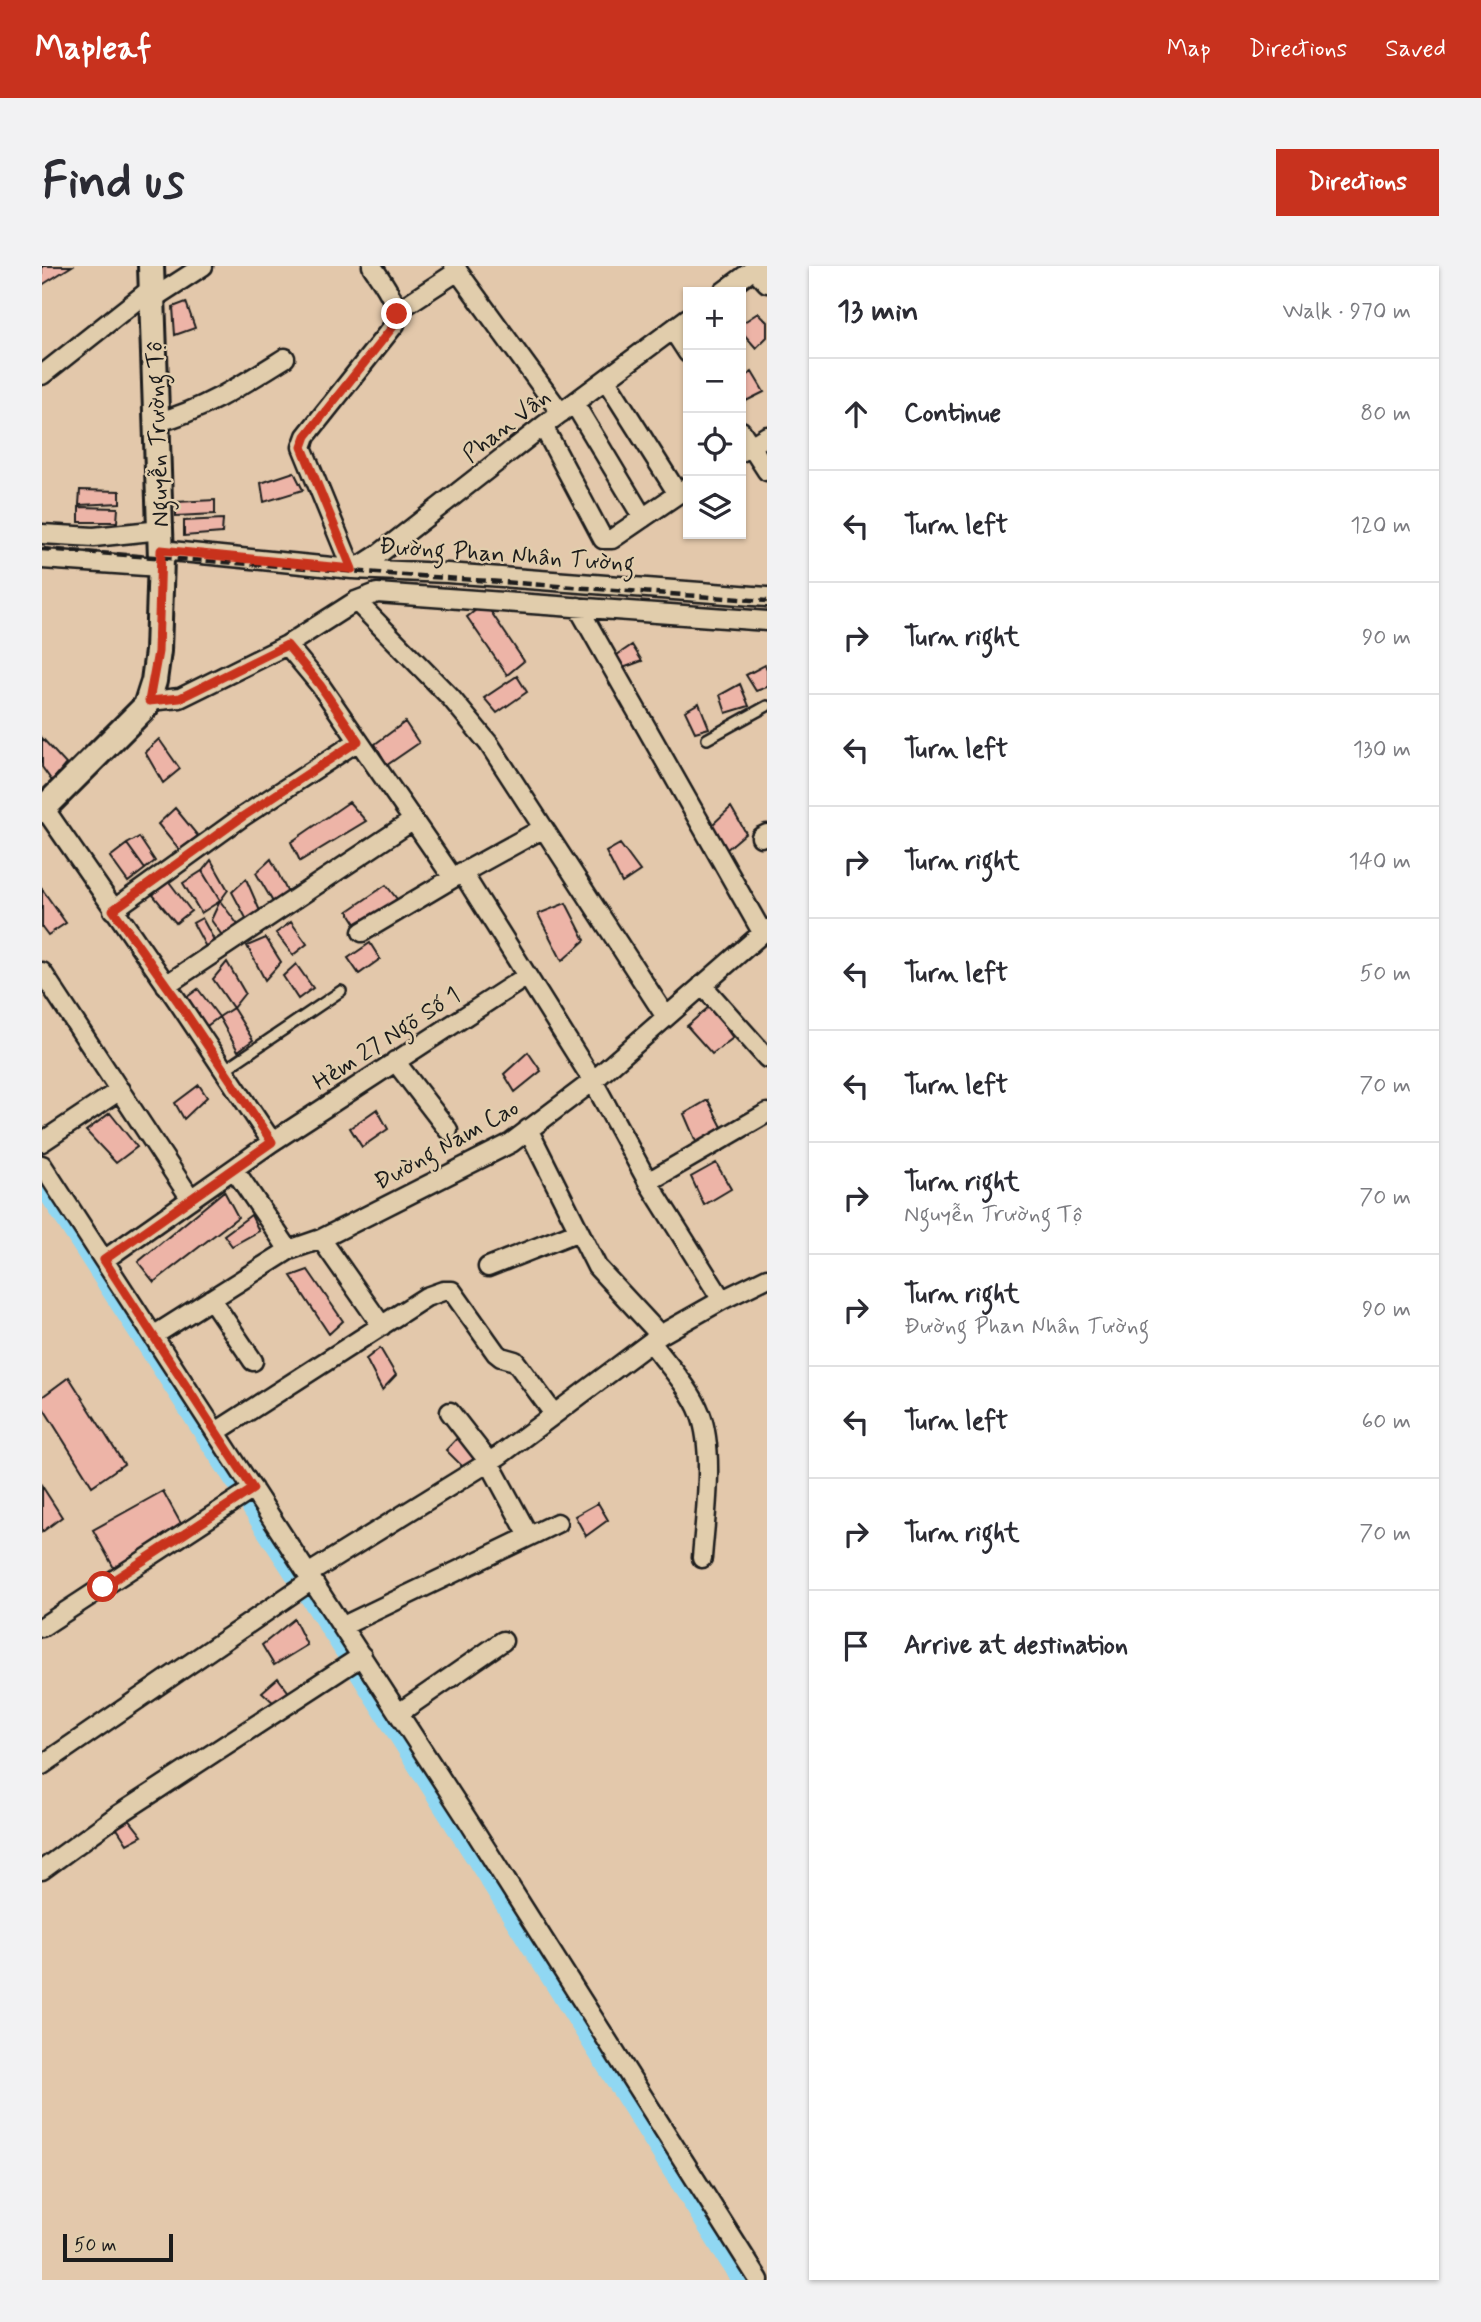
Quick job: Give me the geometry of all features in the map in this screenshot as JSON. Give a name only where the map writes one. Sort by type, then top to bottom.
[{"type":"main road","name":"Nguyễn Trường Tộ","points":[[149,701],[158,652],[160,549],[152,284]]},
{"type":"main road","points":[[43,808],[149,701]]},
{"type":"street","points":[[42,375],[152,284],[203,266]]},
{"type":"street","points":[[352,569],[302,447],[306,436],[395,324],[397,311],[393,299],[372,266]]},
{"type":"street","points":[[730,287],[756,267],[767,283]]},
{"type":"street","points":[[397,311],[459,268],[567,408],[643,518]]},
{"type":"street","name":"Phan Vân","points":[[352,569],[379,554],[543,426],[683,322]]},
{"type":"street","points":[[673,330],[686,350]]},
{"type":"street","points":[[158,422],[209,403],[285,358]]},
{"type":"street","points":[[543,426],[603,539],[612,539],[683,491],[606,380]]},
{"type":"street","points":[[746,442],[767,436]]},
{"type":"street","points":[[746,445],[767,471]]},
{"type":"street","points":[[42,534],[94,537],[160,549]]},
{"type":"street","points":[[42,558],[160,549]]},
{"type":"street","name":"Đường Phan Nhân Tường","points":[[160,549],[352,569],[447,573],[767,597]]},
{"type":"street","points":[[149,701],[180,698],[287,645],[369,595],[388,593],[767,621]]},
{"type":"street","points":[[356,601],[451,698],[489,744],[666,1017]]},
{"type":"street","points":[[578,607],[765,930]]},
{"type":"street","points":[[287,645],[320,685],[412,821],[458,875],[527,976],[593,1081],[648,1182],[722,1300]]},
{"type":"street","points":[[113,910],[242,817],[358,741]]},
{"type":"street","points":[[43,808],[272,1142]]},
{"type":"street","points":[[166,985],[412,821]]},
{"type":"street","points":[[362,932],[542,829]]},
{"type":"street","name":"Đường Nam Cao","points":[[153,1336],[289,1250],[321,1239],[510,1143],[593,1081],[765,930]]},
{"type":"street","points":[[42,972],[191,1199]]},
{"type":"street","name":"Hẻm 27 Ngõ Số 1","points":[[104,1260],[272,1142],[527,976]]},
{"type":"street","points":[[702,985],[767,1058]]},
{"type":"street","points":[[395,1061],[448,1130]]},
{"type":"street","points":[[42,1142],[120,1090]]},
{"type":"street","points":[[648,1182],[767,1114]]},
{"type":"street","points":[[528,1129],[597,1267],[656,1338],[696,1405],[702,1420],[708,1471],[702,1558]]},
{"type":"street","points":[[42,1165],[399,1713],[759,2280]]},
{"type":"street","points":[[234,1169],[289,1250]]},
{"type":"street","points":[[488,1267],[579,1231]]},
{"type":"street","points":[[321,1239],[383,1326]]},
{"type":"street","points":[[42,1765],[310,1577],[489,1462],[656,1338],[767,1278]]},
{"type":"street","points":[[216,1432],[426,1297],[443,1290],[452,1291],[496,1353],[515,1361],[554,1415]]},
{"type":"street","points":[[211,1299],[253,1361]]},
{"type":"street","points":[[450,1412],[489,1462],[529,1536]]},
{"type":"street","points":[[42,1627],[253,1489]]},
{"type":"street","points":[[342,1626],[557,1523]]},
{"type":"street","points":[[399,1713],[503,1641]]},
{"type":"street","points":[[42,1870],[115,1816],[362,1656]]},
{"type":"lane","points":[[707,739],[767,706]]},
{"type":"lane","points":[[224,1070],[341,991]]},
{"type":"building","points":[[42,266],[72,266],[42,285]]},
{"type":"building","points":[[186,302],[195,328],[175,335],[173,307]]},
{"type":"building","points":[[758,313],[767,322],[767,337],[756,348],[746,337],[746,321]]},
{"type":"building","points":[[752,372],[764,392],[746,401],[746,376]]},
{"type":"building","points":[[294,472],[303,490],[264,502],[261,483]]},
{"type":"building","points":[[80,490],[120,491],[120,503],[79,505]]},
{"type":"building","points":[[215,500],[215,514],[176,516],[176,502]]},
{"type":"building","points":[[79,507],[118,508],[117,522],[79,522]]},
{"type":"building","points":[[223,519],[222,533],[184,536],[184,521]]},
{"type":"building","points":[[485,603],[524,661],[507,675],[467,617]]},
{"type":"building","points":[[632,645],[642,661],[620,669],[614,657]]},
{"type":"building","points":[[765,665],[767,687],[756,691],[746,675]]},
{"type":"building","points":[[517,676],[527,692],[497,713],[484,698]]},
{"type":"building","points":[[740,684],[749,706],[726,713],[720,695]]},
{"type":"building","points":[[699,703],[709,728],[695,732],[685,711]]},
{"type":"building","points":[[405,722],[419,743],[387,765],[375,744]]},
{"type":"building","points":[[42,738],[66,764],[52,781],[42,767]]},
{"type":"building","points":[[159,739],[180,769],[163,783],[145,752]]},
{"type":"building","points":[[349,802],[366,821],[300,861],[291,842]]},
{"type":"building","points":[[731,807],[746,833],[725,851],[711,826]]},
{"type":"building","points":[[175,808],[198,836],[179,850],[158,824]]},
{"type":"building","points":[[139,837],[155,861],[145,869],[127,844]]},
{"type":"building","points":[[127,844],[145,869],[128,882],[110,857]]},
{"type":"building","points":[[620,844],[640,871],[622,883],[606,852]]},
{"type":"building","points":[[271,859],[288,893],[273,902],[256,873]]},
{"type":"building","points":[[211,860],[228,890],[220,901],[202,871]]},
{"type":"building","points":[[202,871],[220,901],[201,913],[183,883]]},
{"type":"building","points":[[167,879],[191,911],[176,923],[153,895]]},
{"type":"building","points":[[246,879],[260,911],[247,920],[232,892]]},
{"type":"building","points":[[386,885],[397,899],[358,927],[348,911]]},
{"type":"building","points":[[42,889],[66,923],[48,935],[42,927]]},
{"type":"building","points":[[220,901],[239,926],[224,938],[211,920]]},
{"type":"building","points":[[566,903],[585,940],[562,961],[538,914]]},
{"type":"building","points":[[202,918],[214,940],[207,949],[193,923]]},
{"type":"building","points":[[291,922],[307,944],[293,955],[276,933]]},
{"type":"building","points":[[266,938],[281,962],[265,980],[247,946]]},
{"type":"building","points":[[370,943],[380,959],[359,974],[348,958]]},
{"type":"building","points":[[227,962],[245,993],[233,1008],[213,979]]},
{"type":"building","points":[[296,964],[313,988],[298,999],[283,976]]},
{"type":"building","points":[[198,989],[219,1017],[200,1031],[179,1003]]},
{"type":"building","points":[[710,1006],[733,1038],[712,1054],[687,1026]]},
{"type":"building","points":[[233,1008],[253,1040],[238,1051],[219,1017]]},
{"type":"building","points":[[528,1052],[541,1071],[515,1092],[504,1074]]},
{"type":"building","points":[[199,1085],[207,1097],[184,1119],[175,1103]]},
{"type":"building","points":[[708,1100],[722,1127],[697,1144],[684,1114]]},
{"type":"building","points":[[377,1109],[388,1129],[362,1147],[350,1128]]},
{"type":"building","points":[[110,1113],[137,1147],[116,1163],[86,1131]]},
{"type":"building","points":[[716,1163],[731,1189],[704,1205],[691,1177]]},
{"type":"building","points":[[224,1191],[238,1217],[154,1282],[138,1262]]},
{"type":"building","points":[[251,1215],[259,1231],[232,1246],[224,1235]]},
{"type":"building","points":[[308,1270],[343,1321],[329,1334],[291,1276]]},
{"type":"building","points":[[380,1348],[396,1375],[382,1390],[366,1359]]},
{"type":"building","points":[[69,1377],[124,1464],[92,1486],[42,1406],[42,1397]]},
{"type":"building","points":[[461,1434],[479,1458],[464,1468],[446,1450]]},
{"type":"building","points":[[42,1486],[62,1517],[42,1532]]},
{"type":"building","points":[[163,1491],[185,1531],[115,1570],[93,1530]]},
{"type":"building","points":[[598,1503],[608,1520],[586,1536],[575,1516]]},
{"type":"building","points":[[294,1619],[307,1645],[274,1665],[262,1645]]},
{"type":"building","points":[[278,1678],[290,1694],[277,1706],[262,1692]]},
{"type":"building","points":[[128,1818],[142,1836],[127,1844],[114,1824]]},
{"type":"waterway","points":[[42,1187],[234,1483]]},
{"type":"waterway","points":[[250,1509],[293,1575]]},
{"type":"waterway","points":[[308,1598],[345,1655]]},
{"type":"waterway","points":[[357,1673],[739,2280]]},
{"type":"railway","points":[[42,549],[767,601]]},
{"type":"route","points":[[103,1587],[253,1489],[104,1260],[272,1142],[113,910],[242,817],[358,741],[320,685],[287,645],[180,698],[149,701],[158,652],[161,550],[352,569],[302,447],[306,436],[395,324],[397,314]]}]
